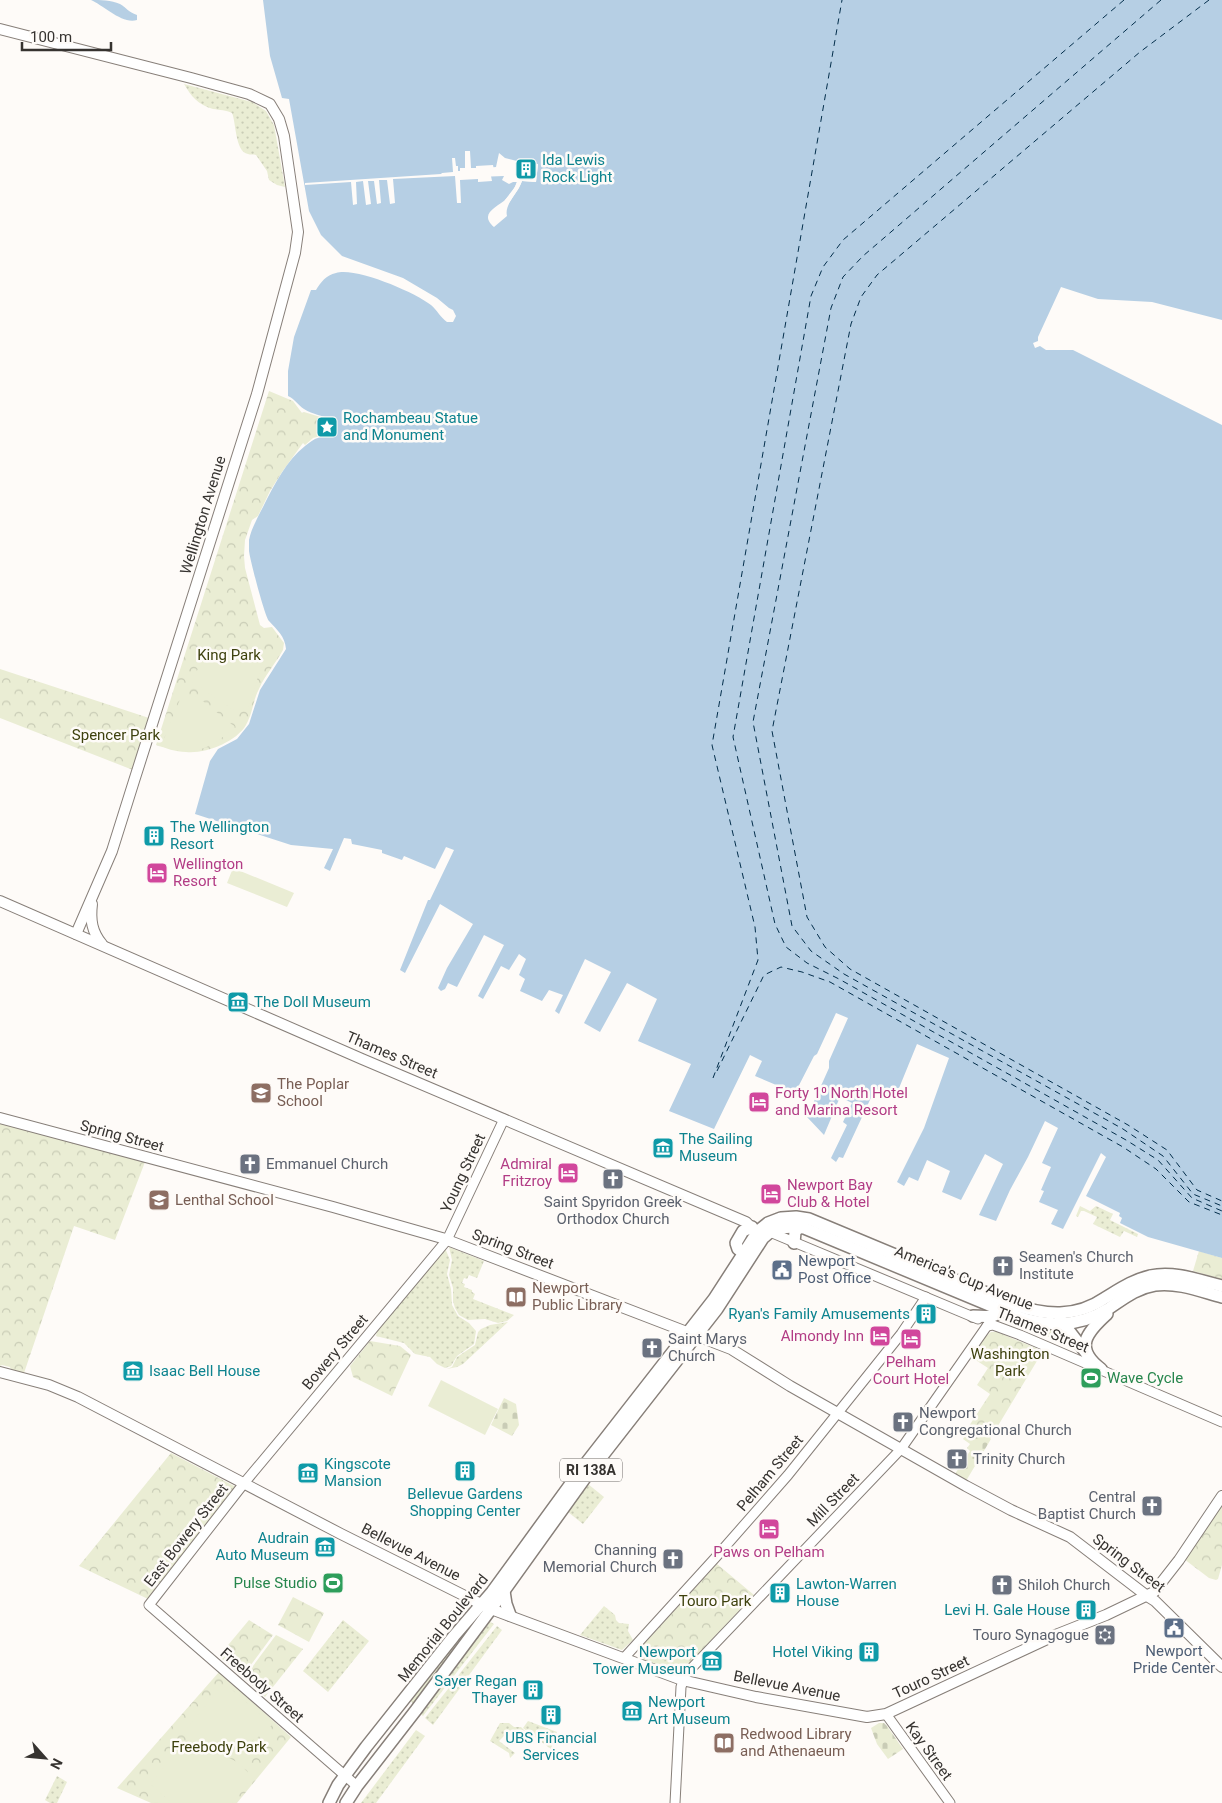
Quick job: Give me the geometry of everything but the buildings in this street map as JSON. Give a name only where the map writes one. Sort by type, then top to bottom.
[{"type":"main road","name":"Wellington Avenue","points":[[0,29],[191,78],[265,100],[275,111],[284,136],[298,232],[298,242],[257,394],[112,851],[76,934]]},
{"type":"main road","points":[[92,897],[91,919],[94,932],[103,945]]},
{"type":"main road","name":"Thames Street","points":[[0,901],[362,1059],[746,1222],[754,1230]]},
{"type":"main road","name":"Spring Street","points":[[0,1118],[333,1207],[447,1240],[737,1352],[838,1414],[1011,1510],[1070,1537],[1156,1601],[1222,1667]]},
{"type":"main road","name":"America's Cup Avenue","points":[[754,1230],[781,1218],[809,1219],[1003,1305],[1035,1322],[1064,1324],[1095,1316],[1131,1294],[1152,1286],[1172,1284],[1222,1297]]},
{"type":"main road","points":[[794,1243],[798,1227],[809,1219]]},
{"type":"main road","points":[[770,1232],[783,1228],[798,1227]]},
{"type":"main road","name":"America's Cup Avenue","points":[[798,1227],[1003,1305],[1052,1314],[1071,1313],[1086,1308],[1105,1299],[1127,1284],[1152,1276],[1178,1275],[1222,1286]]},
{"type":"main road","points":[[747,1255],[737,1248],[736,1241],[743,1231],[754,1230],[758,1246]]},
{"type":"main road","name":"RI 138A","points":[[486,1606],[504,1591],[692,1334],[714,1299],[747,1255],[770,1232]]},
{"type":"main road","points":[[1090,1357],[1086,1345],[1089,1331],[1131,1294]]},
{"type":"main road","points":[[973,1316],[992,1316],[998,1314],[1003,1305]]},
{"type":"main road","points":[[1052,1314],[1059,1318],[1101,1369]]},
{"type":"main road","name":"Memorial Boulevard","points":[[346,1803],[416,1710],[486,1606],[492,1592],[579,1471],[692,1334]]},
{"type":"main road","name":"Bellevue Avenue","points":[[0,1372],[61,1389],[245,1482],[341,1534],[486,1606],[682,1680],[756,1697],[866,1716],[886,1714]]},
{"type":"main road","name":"Touro Street","points":[[886,1714],[1156,1591],[1222,1496]]},
{"type":"main road","points":[[504,1591],[510,1615]]},
{"type":"main road","name":"Memorial Boulevard","points":[[328,1803],[345,1776],[436,1658],[486,1606]]},
{"type":"street","name":"Young Street","points":[[447,1240],[504,1119]]},
{"type":"street","name":"Thames Street","points":[[770,1232],[973,1316],[985,1322],[987,1326],[993,1325],[1101,1369],[1222,1422]]},
{"type":"street","name":"Bowery Street","points":[[245,1482],[447,1240]]},
{"type":"street","name":"Pelham Street","points":[[624,1658],[788,1475],[901,1334],[926,1297]]},
{"type":"street","name":"Mill Street","points":[[682,1680],[717,1640],[901,1449],[987,1326]]},
{"type":"street","name":"East Bowery Street","points":[[149,1605],[245,1482]]},
{"type":"street","name":"Freebody Street","points":[[149,1605],[357,1786]]},
{"type":"street","points":[[675,1803],[682,1680]]},
{"type":"street","name":"Kay Street","points":[[886,1714],[950,1803]]},
{"type":"green space","points":[[184,84],[252,102],[266,111],[274,125],[285,187],[269,180],[267,171],[256,155],[248,154],[241,148],[232,113],[203,105],[192,96]]},
{"type":"green space","name":"King Park","points":[[269,391],[293,401],[302,413],[327,419],[328,434],[313,438],[305,445],[303,443],[270,491],[258,516],[252,520],[245,540],[245,568],[260,625],[264,628],[272,627],[284,643],[283,650],[261,684],[246,725],[235,737],[220,746],[202,751],[186,752],[171,750],[156,745]]},
{"type":"green space","points":[[219,649],[244,650],[265,656],[248,707],[235,711],[191,681],[206,659]]},
{"type":"green space","name":"Spencer Park","points":[[0,669],[149,718],[133,770],[0,718]]},
{"type":"green space","points":[[191,695],[199,698],[235,727],[218,741],[201,749],[183,751],[161,746],[181,697]]},
{"type":"green space","points":[[233,868],[294,893],[287,907],[227,883]]},
{"type":"green space","points":[[0,1123],[145,1162],[115,1240],[74,1226],[24,1373],[12,1371],[10,1367],[0,1366]]},
{"type":"green space","points":[[1080,1206],[1090,1211],[1096,1206],[1113,1214],[1110,1220],[1138,1234],[1137,1237],[1124,1231],[1120,1237],[1093,1224],[1097,1217],[1084,1211],[1081,1211],[1078,1217],[1076,1216]]},
{"type":"green space","points":[[449,1247],[484,1261],[477,1278],[469,1275],[467,1279],[464,1278],[462,1283],[465,1284],[464,1287],[472,1290],[475,1294],[473,1299],[514,1315],[507,1321],[498,1323],[485,1319],[468,1320],[459,1315],[453,1301],[453,1288],[449,1275],[452,1260]]},
{"type":"green space","points":[[445,1248],[450,1260],[447,1274],[451,1289],[452,1305],[458,1316],[469,1323],[476,1331],[474,1344],[457,1356],[451,1366],[445,1368],[437,1364],[430,1357],[415,1354],[404,1343],[376,1336],[377,1332]]},
{"type":"green space","points":[[1199,1251],[1222,1258],[1222,1279],[1193,1271]]},
{"type":"green space","points":[[1010,1318],[1065,1328],[1079,1350],[1009,1320]]},
{"type":"green space","points":[[508,1322],[463,1364],[447,1369],[452,1367],[457,1357],[475,1345],[478,1332],[481,1329],[490,1325]]},
{"type":"green space","name":"Washington Park","points":[[991,1332],[997,1332],[1043,1351],[990,1439],[969,1426],[990,1394],[977,1385],[988,1368],[971,1357],[982,1340]]},
{"type":"green space","points":[[370,1341],[400,1346],[411,1355],[392,1396],[353,1377],[350,1366]]},
{"type":"green space","points":[[441,1380],[498,1409],[485,1435],[428,1406]]},
{"type":"green space","points":[[504,1398],[516,1404],[519,1425],[512,1436],[491,1425]]},
{"type":"green space","points":[[971,1427],[991,1439],[966,1481],[955,1474],[970,1451],[967,1448],[970,1444],[963,1439]]},
{"type":"green space","points":[[171,1453],[236,1487],[160,1583],[156,1584],[155,1590],[148,1599],[79,1566]]},
{"type":"green space","points":[[588,1484],[604,1497],[583,1524],[568,1512]]},
{"type":"green space","points":[[1222,1502],[1222,1565],[1216,1580],[1209,1578],[1184,1559]]},
{"type":"green space","name":"Touro Park","points":[[717,1564],[754,1595],[680,1673],[639,1658],[639,1649]]},
{"type":"green space","points":[[293,1597],[324,1613],[309,1642],[278,1625]]},
{"type":"green space","points":[[604,1606],[615,1615],[619,1623],[629,1624],[628,1631],[633,1640],[622,1650],[580,1635]]},
{"type":"green space","points":[[473,1618],[477,1620],[414,1704],[409,1700]]},
{"type":"green space","points":[[249,1620],[273,1635],[242,1677],[219,1656]]},
{"type":"green space","points":[[343,1620],[369,1641],[328,1692],[303,1671]]},
{"type":"green space","points":[[490,1622],[494,1624],[423,1716],[419,1713]]},
{"type":"green space","points":[[497,1626],[502,1630],[464,1682],[457,1677]]},
{"type":"green space","points":[[276,1635],[303,1649],[265,1697],[244,1678]]},
{"type":"green space","name":"Freebody Park","points":[[219,1672],[291,1737],[237,1803],[151,1803],[117,1788]]},
{"type":"green space","points":[[456,1679],[463,1684],[433,1725],[425,1718]]},
{"type":"green space","name":"Freebody Park","points":[[229,1687],[272,1725],[257,1738],[238,1747],[229,1758],[237,1762],[253,1777],[232,1803],[172,1803],[150,1784],[188,1738],[183,1733],[220,1688]]},
{"type":"green space","points":[[528,1721],[557,1732],[551,1749],[523,1728]]},
{"type":"green space","points":[[500,1723],[509,1723],[514,1727],[521,1727],[525,1731],[521,1735],[516,1731],[511,1736],[507,1733],[499,1741],[515,1753],[510,1758],[509,1753],[490,1741]]},
{"type":"green space","points":[[879,1723],[884,1723],[887,1726],[903,1749],[888,1759],[877,1744],[871,1728]]},
{"type":"green space","points":[[416,1730],[425,1736],[376,1803],[361,1803]]},
{"type":"green space","points":[[57,1776],[67,1782],[57,1803],[50,1803],[45,1800]]},
{"type":"water","points":[[91,0],[110,1],[120,4],[137,15],[137,20],[131,21],[119,17]]},
{"type":"water","points":[[263,0],[1222,0],[1222,320],[1152,302],[1098,299],[1061,287],[1038,337],[1038,341],[1033,343],[1035,348],[1040,346],[1046,350],[1073,350],[1222,425],[1222,1258],[1148,1237],[1120,1223],[1122,1218],[1119,1216],[1120,1213],[1086,1196],[1106,1157],[1101,1153],[1063,1229],[1051,1224],[1058,1210],[1039,1202],[1044,1191],[1041,1190],[1051,1167],[1042,1163],[1058,1128],[1045,1121],[996,1221],[979,1215],[1003,1164],[985,1154],[961,1200],[942,1192],[950,1171],[927,1160],[918,1181],[909,1177],[904,1186],[897,1182],[924,1128],[949,1058],[917,1044],[895,1098],[875,1089],[843,1158],[839,1157],[836,1162],[831,1158],[847,1125],[843,1122],[852,1103],[840,1097],[824,1135],[807,1117],[829,1068],[829,1061],[848,1018],[836,1013],[817,1054],[814,1056],[795,1093],[755,1076],[762,1061],[750,1055],[714,1129],[669,1111],[691,1064],[638,1041],[657,999],[627,983],[600,1032],[584,1023],[611,972],[585,959],[559,1014],[555,1011],[563,995],[549,990],[542,1001],[520,991],[525,979],[519,975],[526,959],[519,954],[509,970],[501,966],[483,999],[478,996],[504,945],[484,935],[457,987],[448,983],[445,989],[441,991],[438,988],[447,968],[473,924],[440,904],[405,973],[400,970],[428,900],[430,900],[454,850],[446,847],[435,869],[404,856],[402,860],[382,853],[382,850],[352,844],[351,839],[344,838],[330,871],[324,868],[333,849],[291,845],[195,814],[210,761],[218,749],[237,739],[249,724],[260,690],[286,649],[278,630],[267,617],[261,599],[249,551],[251,531],[277,481],[292,458],[312,441],[331,434],[335,429],[332,420],[307,411],[288,396],[288,371],[294,337],[311,290],[316,290],[329,275],[345,272],[357,274],[385,282],[412,294],[431,305],[447,322],[453,322],[456,316],[453,310],[437,298],[403,278],[342,256],[321,235],[309,211],[289,99],[282,98],[270,56]],"holes":[[[499,153],[505,158],[517,161],[518,163],[538,164],[536,182],[522,181],[509,203],[507,216],[494,227],[488,218],[489,214],[508,197],[517,182],[509,184],[502,180],[504,176],[478,177],[477,169],[496,167]]]},
{"type":"pier","points":[[465,151],[470,151],[471,168],[493,165],[494,170],[480,171],[480,174],[494,173],[495,176],[491,176],[492,181],[478,182],[478,179],[460,180],[461,203],[457,203],[455,176],[393,179],[395,203],[390,204],[387,180],[379,180],[381,203],[377,204],[374,181],[368,181],[371,204],[366,205],[363,181],[356,182],[357,204],[353,205],[351,182],[305,185],[305,183],[453,172],[452,158],[455,158],[456,166],[458,166],[458,171],[460,171],[460,168],[465,168]]},
{"type":"pier","points":[[518,163],[538,164],[536,182],[522,181],[507,206],[505,200],[515,187],[518,179],[534,180],[535,166],[518,166]]},
{"type":"ferry route","points":[[713,1078],[758,960],[755,927],[712,745],[842,0]]},
{"type":"ferry route","points":[[1124,0],[843,240],[823,267],[811,296],[733,737],[775,924],[786,947],[807,963],[839,979],[1126,1140],[1158,1160],[1192,1198],[1222,1211]]},
{"type":"ferry route","points":[[1161,0],[863,256],[843,277],[831,308],[753,722],[792,926],[811,951],[844,974],[1123,1129],[1163,1156],[1193,1194],[1222,1206]]},
{"type":"ferry route","points":[[1209,0],[1140,52],[877,275],[861,297],[851,324],[772,731],[807,917],[825,947],[850,969],[1128,1125],[1167,1150],[1197,1190],[1222,1201]]},
{"type":"ferry route","points":[[717,1071],[764,975],[781,967],[802,972],[830,982],[1123,1147],[1156,1169],[1189,1202],[1222,1215]]},
{"type":"place","name":"Ida Lewis Rock Light","points":[[526,169]]},
{"type":"place","name":"Rochambeau Statue and Monument","points":[[327,427]]},
{"type":"place","name":"The Wellington Resort","points":[[154,836]]},
{"type":"place","name":"Wellington Resort","points":[[157,873]]},
{"type":"place","name":"The Doll Museum","points":[[238,1002]]},
{"type":"place","name":"The Poplar School","points":[[261,1093]]},
{"type":"place","name":"Forty 1⁰ North Hotel and Marina Resort","points":[[759,1102]]},
{"type":"place","name":"The Sailing Museum","points":[[663,1148]]},
{"type":"place","name":"Emmanuel Church","points":[[250,1164]]},
{"type":"place","name":"Admiral Fritzroy","points":[[568,1173]]},
{"type":"place","name":"Saint Spyridon Greek Orthodox Church","points":[[613,1179]]},
{"type":"place","name":"Newport Bay Club & Hotel","points":[[771,1194]]},
{"type":"place","name":"Lenthal School","points":[[159,1200]]},
{"type":"place","name":"Seamen's Church Institute","points":[[1003,1266]]},
{"type":"place","name":"Newport Post Office","points":[[782,1270]]},
{"type":"place","name":"Newport Public Library","points":[[516,1297]]},
{"type":"place","name":"Ryan's Family Amusements","points":[[926,1314]]},
{"type":"place","name":"Almondy Inn","points":[[880,1336]]},
{"type":"place","name":"Pelham Court Hotel","points":[[911,1339]]},
{"type":"place","name":"Saint Marys Church","points":[[652,1348]]},
{"type":"place","name":"Isaac Bell House","points":[[133,1371]]},
{"type":"place","name":"Wave Cycle","points":[[1091,1378]]},
{"type":"place","name":"Newport Congregational Church","points":[[903,1422]]},
{"type":"place","name":"Trinity Church","points":[[957,1459]]},
{"type":"place","name":"Bellevue Gardens Shopping Center","points":[[465,1471]]},
{"type":"place","name":"Kingscote Mansion","points":[[308,1473]]},
{"type":"place","name":"Central Baptist Church","points":[[1152,1506]]},
{"type":"place","name":"Paws on Pelham","points":[[769,1529]]},
{"type":"place","name":"Audrain Auto Museum","points":[[325,1547]]},
{"type":"place","name":"Channing Memorial Church","points":[[673,1559]]},
{"type":"place","name":"Pulse Studio","points":[[333,1583]]},
{"type":"place","name":"Shiloh Church","points":[[1002,1585]]},
{"type":"place","name":"Lawton-Warren House","points":[[780,1593]]},
{"type":"place","name":"Levi H. Gale House","points":[[1086,1610]]},
{"type":"place","name":"Newport Pride Center","points":[[1174,1628]]},
{"type":"place","name":"Touro Synagogue","points":[[1105,1635]]},
{"type":"place","name":"Hotel Viking","points":[[869,1652]]},
{"type":"place","name":"Newport Tower Museum","points":[[712,1661]]},
{"type":"place","name":"Sayer Regan Thayer","points":[[533,1690]]},
{"type":"place","name":"Newport Art Museum","points":[[632,1711]]},
{"type":"place","name":"UBS Financial Services","points":[[551,1715]]},
{"type":"place","name":"Redwood Library and Athenaeum","points":[[724,1743]]}]
